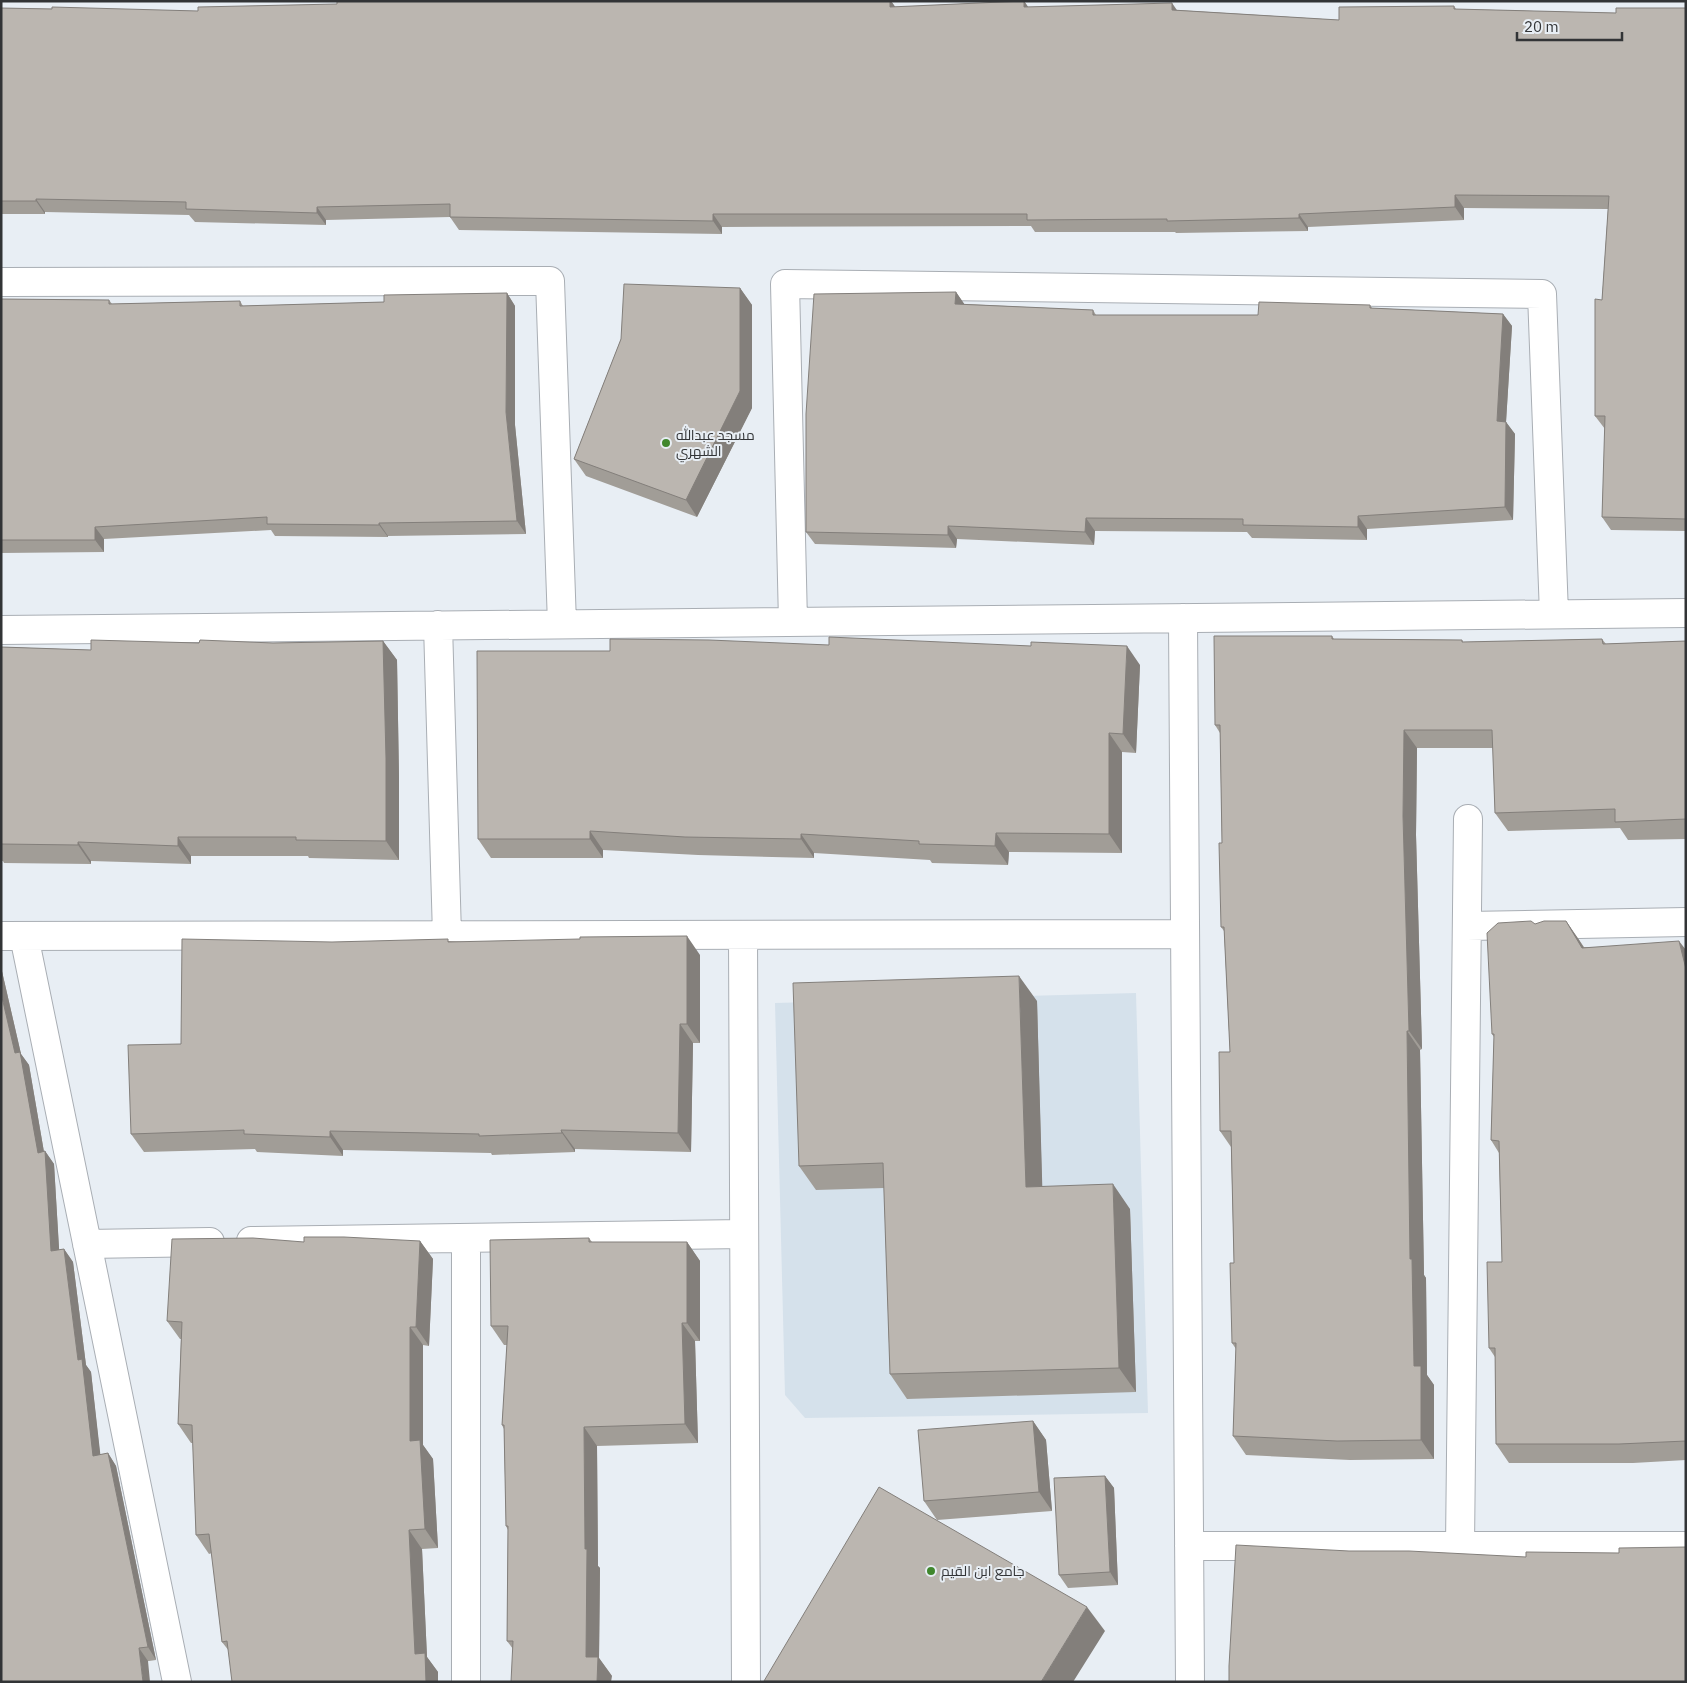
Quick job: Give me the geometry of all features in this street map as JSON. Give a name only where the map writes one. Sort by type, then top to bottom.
[{"type":"street","points":[[1,282],[550,281],[562,624]]},
{"type":"street","points":[[793,622],[785,284],[1542,294],[1554,614]]},
{"type":"street","points":[[1,630],[1686,613]]},
{"type":"street","points":[[1183,618],[1190,1682]]},
{"type":"street","points":[[438,625],[447,935]]},
{"type":"street","points":[[1460,1546],[1468,819]]},
{"type":"street","points":[[1467,926],[1686,922]]},
{"type":"street","points":[[177,1682],[87,1244],[12,936],[1185,934]]},
{"type":"street","points":[[743,935],[746,1682]]},
{"type":"street","points":[[87,1244],[744,1234]]},
{"type":"street","points":[[466,1238],[466,1682]]},
{"type":"street","points":[[1189,1546],[1686,1546]]},
{"type":"shaded area","points":[[1136,993],[1148,1413],[805,1418],[785,1395],[775,1003]]},
{"type":"building","points":[[337,1],[890,1],[890,7],[1024,1],[1024,7],[1172,3],[1172,10],[1339,20],[1339,7],[1454,6],[1454,9],[1616,13],[1616,8],[1686,8],[1686,519],[1602,517],[1605,416],[1595,416],[1595,299],[1602,300],[1609,196],[1455,195],[1455,207],[1299,214],[1299,218],[1167,221],[1167,219],[1027,220],[1027,214],[713,214],[713,221],[450,217],[450,204],[317,207],[317,213],[186,209],[186,202],[36,199],[36,201],[1,201],[1,8],[52,9],[52,7],[198,11],[198,7],[337,4]]},
{"type":"building","points":[[624,284],[740,288],[740,391],[686,500],[574,459],[621,339]]},
{"type":"building","points":[[956,292],[955,304],[1093,310],[1093,315],[1258,315],[1259,302],[1370,305],[1370,308],[1503,314],[1497,421],[1506,422],[1505,507],[1358,516],[1358,527],[1243,525],[1243,519],[1086,518],[1085,532],[948,526],[948,535],[806,532],[806,414],[814,294]]},
{"type":"building","points":[[507,293],[506,412],[517,521],[379,523],[379,525],[267,524],[267,517],[95,527],[95,540],[1,540],[1,299],[109,300],[109,304],[240,301],[240,306],[384,302],[384,295]]},
{"type":"building","points":[[1214,636],[1332,636],[1332,639],[1462,640],[1462,642],[1602,639],[1603,644],[1686,641],[1686,819],[1615,822],[1615,809],[1495,813],[1492,730],[1404,730],[1403,816],[1409,1031],[1407,1031],[1410,1259],[1412,1259],[1414,1366],[1421,1366],[1421,1440],[1337,1441],[1233,1436],[1236,1343],[1232,1343],[1230,1263],[1234,1263],[1231,1131],[1220,1131],[1219,1052],[1230,1052],[1224,927],[1221,927],[1219,843],[1222,843],[1220,725],[1215,725]]},
{"type":"building","points":[[829,637],[1031,646],[1031,642],[1127,646],[1123,734],[1109,733],[1109,834],[996,833],[995,846],[919,844],[919,841],[801,834],[801,839],[685,837],[590,831],[590,839],[478,839],[477,651],[610,651],[610,639],[709,640],[829,645]]},
{"type":"building","points":[[91,640],[199,643],[200,640],[273,643],[383,641],[386,841],[296,840],[296,837],[178,837],[178,846],[78,842],[78,845],[1,844],[1,647],[91,650]]},
{"type":"building","points":[[1531,921],[1535,924],[1544,921],[1566,921],[1582,948],[1679,941],[1686,969],[1686,1441],[1619,1444],[1496,1444],[1495,1348],[1489,1348],[1487,1262],[1502,1262],[1499,1141],[1491,1140],[1494,1034],[1492,1034],[1487,933],[1498,923]]},
{"type":"building","points":[[687,936],[687,1024],[680,1024],[678,1133],[561,1130],[562,1133],[479,1136],[479,1134],[330,1131],[330,1137],[244,1134],[244,1130],[131,1134],[128,1045],[181,1044],[182,939],[332,942],[448,939],[448,942],[580,939],[580,937]]},
{"type":"building","points":[[1019,976],[1026,1187],[1113,1184],[1119,1368],[890,1374],[883,1163],[799,1166],[793,983]]},
{"type":"building","points":[[1,993],[15,1053],[20,1052],[38,1153],[45,1151],[51,1251],[64,1249],[78,1360],[82,1359],[93,1456],[108,1453],[148,1647],[139,1648],[143,1682],[1,1682]]},
{"type":"building","points":[[304,1237],[420,1241],[416,1327],[410,1327],[410,1441],[420,1440],[425,1529],[409,1530],[415,1654],[425,1653],[426,1682],[232,1682],[227,1641],[222,1642],[209,1534],[196,1535],[192,1425],[178,1424],[182,1322],[167,1321],[172,1239],[253,1238],[304,1242]]},
{"type":"building","points":[[589,1238],[589,1242],[687,1242],[687,1323],[682,1323],[685,1424],[584,1427],[585,1549],[587,1549],[586,1657],[598,1657],[597,1682],[511,1682],[513,1641],[507,1641],[508,1526],[506,1526],[504,1425],[502,1425],[508,1326],[491,1326],[490,1240]]},
{"type":"building","points":[[1033,1421],[1039,1492],[924,1501],[918,1430]]},
{"type":"building","points":[[1105,1476],[1110,1572],[1059,1575],[1054,1478]]},
{"type":"building","name":"جامع ابن القيم","points":[[879,1487],[1087,1607],[1041,1682],[764,1681]]},
{"type":"building","points":[[1236,1545],[1526,1557],[1526,1552],[1619,1553],[1619,1548],[1686,1547],[1686,1682],[1229,1682]]},
{"type":"place","name":"مسجد عبدالله الشهري","points":[[666,443]]},
{"type":"place","name":"جامع ابن القيم","points":[[931,1571]]}]
